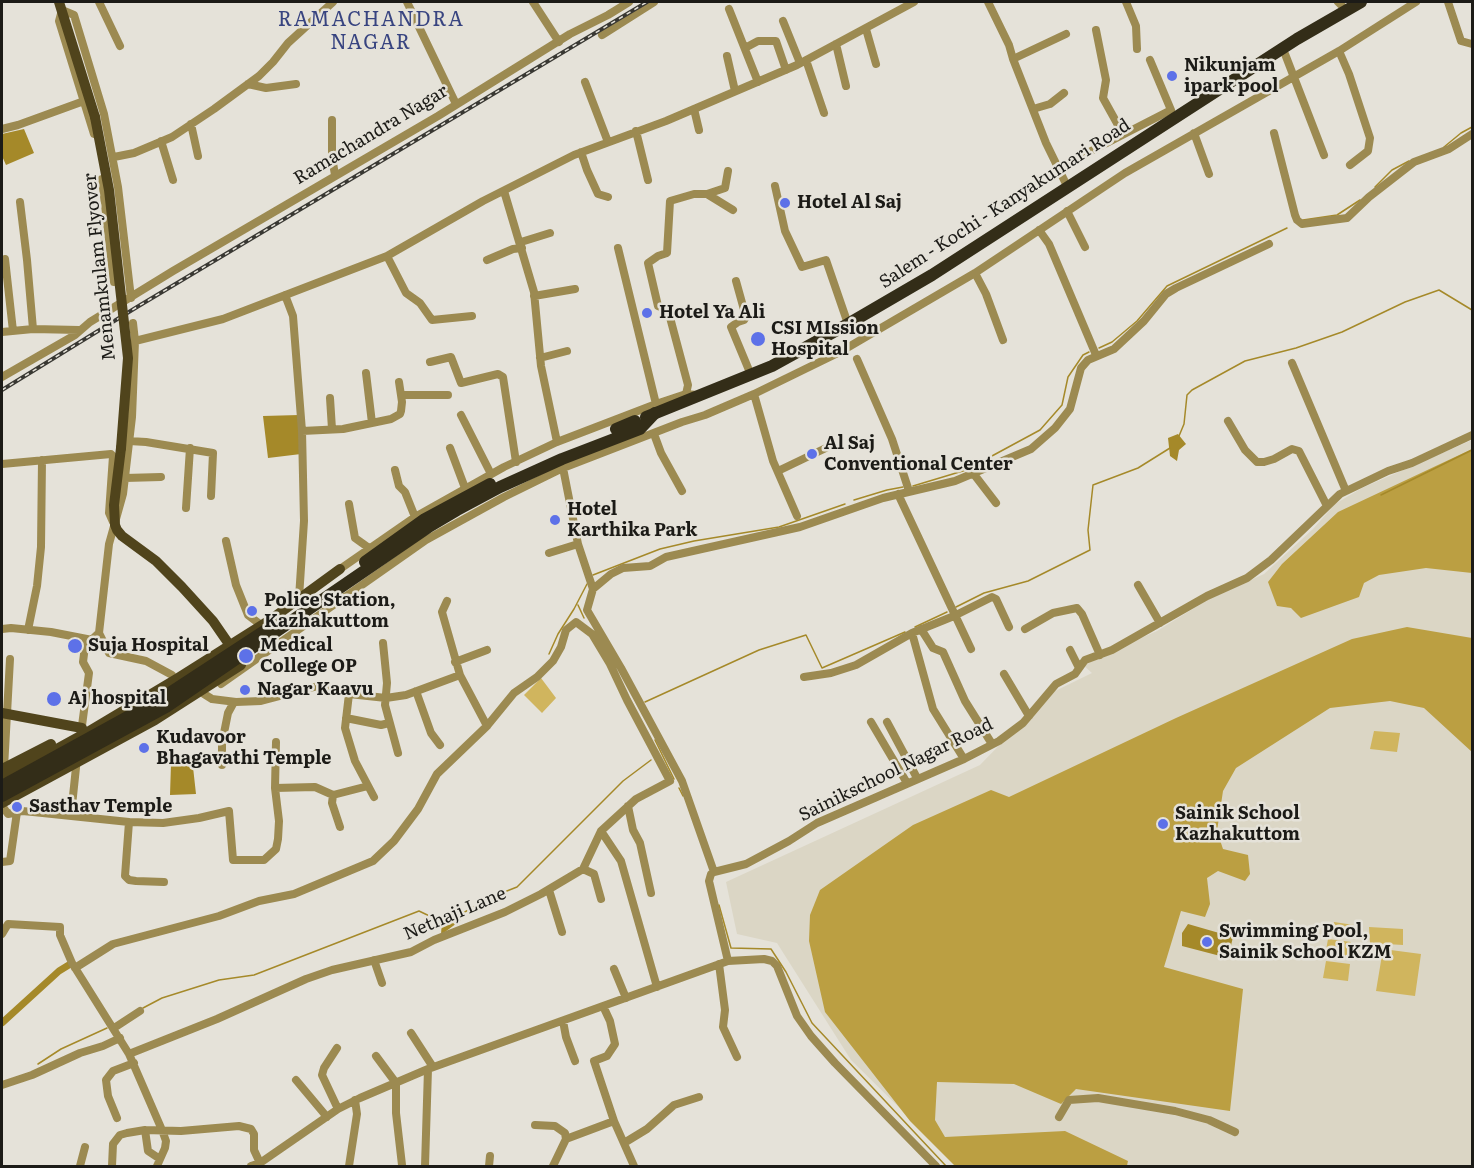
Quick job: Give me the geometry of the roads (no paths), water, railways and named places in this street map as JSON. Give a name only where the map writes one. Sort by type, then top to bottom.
[{"type":"highway","name":"Salem - Kochi - Kanyakumari Road","points":[[2,786],[162,698],[298,609],[425,519],[452,503],[497,480],[635,421],[656,409],[772,366],[848,324],[932,275],[1066,186],[1297,39],[1342,6],[1362,2]]},
{"type":"highway","name":"Salem - Kochi - Kanyakumari Road","points":[[2,803],[166,706],[430,526],[500,487],[562,459],[640,429],[656,409]]},
{"type":"main road","name":"Menamkulam Flyover","points":[[61,6],[95,117],[109,190],[128,358],[125,444],[115,498],[115,525]]},
{"type":"main road","points":[[2,803],[155,720],[242,668],[213,621],[156,561],[122,536],[115,525]]},
{"type":"main road","points":[[2,772],[81,732],[230,646],[340,569]]},
{"type":"main road","points":[[5,714],[81,732],[208,654],[230,646]]},
{"type":"street","points":[[99,2],[120,46]]},
{"type":"street","points":[[114,157],[134,153],[172,137],[248,84],[333,2]]},
{"type":"street","points":[[407,2],[456,104]]},
{"type":"street","points":[[533,2],[559,42]]},
{"type":"street","name":"Ramachandra Nagar","points":[[2,377],[75,335],[79,330],[130,298],[629,2]]},
{"type":"street","points":[[602,35],[654,2]]},
{"type":"street","points":[[135,341],[223,319],[387,256],[504,191],[581,152],[694,109],[786,70],[866,28],[904,4],[914,2]]},
{"type":"street","points":[[988,2],[1009,45],[1066,186]]},
{"type":"street","points":[[1126,2],[1136,26],[1137,49]]},
{"type":"street","points":[[76,764],[133,737],[204,694],[426,540],[504,496],[563,468],[705,415],[840,352],[975,273],[1125,172],[1339,51],[1416,2]]},
{"type":"street","points":[[1448,2],[1461,41],[1473,44]]},
{"type":"street","points":[[117,306],[99,161],[84,101],[59,21],[61,6],[74,15],[101,104],[114,157],[130,298]]},
{"type":"street","points":[[729,9],[758,82]]},
{"type":"street","points":[[783,21],[824,113]]},
{"type":"street","points":[[866,28],[876,64]]},
{"type":"street","points":[[1096,30],[1106,80],[1103,98],[1123,134]]},
{"type":"street","points":[[1013,59],[1066,34]]},
{"type":"street","points":[[745,48],[758,41],[777,41],[786,70]]},
{"type":"street","points":[[837,44],[846,86]]},
{"type":"street","points":[[1339,51],[1370,138],[1368,151],[1350,165]]},
{"type":"street","points":[[1285,54],[1324,155]]},
{"type":"street","points":[[727,56],[735,92]]},
{"type":"street","points":[[1058,168],[1171,110],[1150,60]]},
{"type":"street","points":[[585,82],[608,142]]},
{"type":"street","points":[[248,84],[274,88],[296,84]]},
{"type":"street","points":[[1033,109],[1050,104],[1064,93]]},
{"type":"street","points":[[2,129],[84,101]]},
{"type":"street","points":[[694,109],[699,130]]},
{"type":"street","points":[[332,120],[332,157],[335,176]]},
{"type":"street","points":[[190,124],[198,156]]},
{"type":"street","points":[[636,131],[648,180]]},
{"type":"street","points":[[1194,133],[1209,174]]},
{"type":"street","points":[[1274,133],[1294,215],[1302,224],[1347,218],[1369,197],[1414,162],[1449,149],[1473,134]]},
{"type":"street","points":[[161,141],[173,180]]},
{"type":"street","points":[[581,152],[598,194],[608,197]]},
{"type":"street","points":[[693,395],[688,385],[668,310],[658,306],[648,262],[667,254],[669,201],[725,188],[728,171]]},
{"type":"street","points":[[776,186],[785,231],[802,267],[826,261],[848,324]]},
{"type":"street","points":[[504,191],[534,296],[540,358],[557,442]]},
{"type":"street","points":[[707,194],[734,210]]},
{"type":"street","points":[[20,202],[33,329]]},
{"type":"street","points":[[1067,211],[1085,247]]},
{"type":"street","points":[[1039,230],[1049,244],[1096,355]]},
{"type":"street","points":[[488,260],[550,233]]},
{"type":"street","points":[[592,589],[610,574],[623,568],[650,566],[666,557],[800,527],[898,494],[955,481],[1031,449],[1070,409],[1081,368],[1096,355],[1114,349],[1144,321],[1166,294],[1269,244]]},
{"type":"street","points":[[340,569],[415,517],[491,474],[557,442],[656,409],[618,248]]},
{"type":"street","points":[[387,256],[406,293],[420,303],[432,320],[472,316]]},
{"type":"street","points":[[5,259],[13,331]]},
{"type":"street","points":[[975,273],[986,294],[1003,340]]},
{"type":"street","points":[[736,281],[746,316],[744,320],[731,327],[750,375]]},
{"type":"street","points":[[534,296],[575,288]]},
{"type":"street","points":[[285,295],[293,316],[302,431],[304,521],[299,598]]},
{"type":"street","points":[[133,323],[134,385],[125,444],[125,477],[121,507],[109,544],[99,633],[109,653],[146,661],[172,675]]},
{"type":"street","points":[[2,332],[33,329],[79,330]]},
{"type":"street","points":[[540,358],[567,351]]},
{"type":"street","points":[[430,362],[452,357],[461,382],[498,374],[503,377],[516,462]]},
{"type":"street","points":[[857,359],[892,439],[909,491]]},
{"type":"street","points":[[1292,363],[1346,491]]},
{"type":"street","points":[[366,373],[372,423]]},
{"type":"street","points":[[302,431],[332,429],[391,419],[400,414],[399,382]]},
{"type":"street","points":[[754,394],[770,452],[798,516]]},
{"type":"street","points":[[401,395],[448,396]]},
{"type":"street","points":[[330,398],[332,429]]},
{"type":"street","points":[[461,415],[468,433],[476,441],[491,474]]},
{"type":"street","points":[[1228,421],[1245,450],[1257,462],[1274,459],[1292,449],[1299,451],[1327,506]]},
{"type":"street","points":[[654,434],[661,453],[682,491]]},
{"type":"street","name":"Sainikschool Nagar Road","points":[[714,872],[746,864],[817,823],[964,759],[992,744],[1023,723],[1056,684],[1075,674],[1085,660],[1112,650],[1207,596],[1247,578],[1271,560],[1327,506],[1346,491],[1473,435]]},
{"type":"street","points":[[125,444],[146,441],[213,453],[211,496]]},
{"type":"street","points":[[778,471],[828,447]]},
{"type":"street","points":[[186,508],[190,448]]},
{"type":"street","points":[[450,448],[465,488]]},
{"type":"street","points":[[2,464],[102,454],[113,456],[109,513],[115,525]]},
{"type":"street","points":[[28,630],[37,586],[42,460]]},
{"type":"street","points":[[563,468],[578,544],[592,589],[587,610],[682,781],[714,872],[709,881],[728,961]]},
{"type":"street","points":[[395,470],[399,486],[405,492],[415,517]]},
{"type":"street","points":[[973,473],[996,503]]},
{"type":"street","points":[[125,477],[161,477]]},
{"type":"street","points":[[898,494],[971,649]]},
{"type":"street","points":[[349,504],[355,538],[369,548]]},
{"type":"street","points":[[226,541],[236,585],[248,615],[261,625]]},
{"type":"street","points":[[549,553],[578,544]]},
{"type":"street","points":[[1138,585],[1160,623]]},
{"type":"street","points":[[804,677],[831,673],[856,665],[912,633],[954,616],[988,598],[995,597],[1009,627]]},
{"type":"street","points":[[447,602],[442,612],[455,662],[487,726]]},
{"type":"street","points":[[1025,629],[1053,613],[1077,608],[1081,610],[1100,655]]},
{"type":"street","points":[[75,968],[113,944],[219,916],[259,901],[294,894],[373,861],[394,841],[418,809],[437,774],[487,726],[514,693],[537,677],[553,661],[561,647],[566,630],[576,622],[592,634],[610,664],[670,781],[636,799],[601,831],[583,869],[594,874],[601,899]]},
{"type":"street","points":[[2,629],[28,630],[92,640]]},
{"type":"street","points":[[921,629],[933,648],[943,652],[965,701],[992,744]]},
{"type":"street","points":[[71,815],[89,673],[83,662],[85,646],[99,633]]},
{"type":"street","points":[[912,633],[933,708],[964,759]]},
{"type":"street","points":[[383,644],[389,723],[393,729],[398,753]]},
{"type":"street","points":[[455,662],[487,650]]},
{"type":"street","points":[[1070,650],[1079,668]]},
{"type":"street","points":[[2,772],[10,659]]},
{"type":"street","points":[[1004,674],[1029,716]]},
{"type":"street","points":[[204,694],[212,699],[234,702],[261,701],[318,686],[349,694],[386,698],[416,691],[460,675]]},
{"type":"street","points":[[416,691],[431,733],[440,745]]},
{"type":"street","points":[[349,694],[345,728],[355,761],[374,797]]},
{"type":"street","points":[[222,765],[222,743],[228,713],[234,702]]},
{"type":"street","points":[[346,718],[381,725],[389,723]]},
{"type":"street","points":[[870,722],[907,783]]},
{"type":"street","points":[[887,722],[917,778]]},
{"type":"street","points":[[2,803],[8,814],[21,811],[129,822],[163,823],[230,811],[233,860],[264,860],[276,849],[279,839],[275,788],[276,741]]},
{"type":"street","points":[[275,788],[315,787],[333,795],[368,786]]},
{"type":"street","points":[[333,795],[332,803],[339,827]]},
{"type":"street","points":[[628,806],[633,830],[640,843],[651,893]]},
{"type":"street","points":[[2,862],[10,861],[17,813]]},
{"type":"street","points":[[129,822],[125,876],[129,880],[164,882]]},
{"type":"street","points":[[601,831],[621,861],[657,987]]},
{"type":"street","name":"Nethaji Lane","points":[[129,1054],[217,1019],[306,979],[332,970],[411,952],[434,940],[505,912],[549,890],[583,869]]},
{"type":"street","points":[[549,890],[562,932]]},
{"type":"street","points":[[2,934],[8,924],[60,927],[64,948],[134,1063],[166,1141],[159,1163],[148,1151],[145,1130]]},
{"type":"street","points":[[112,1166],[113,1144],[116,1139],[127,1133],[145,1130],[181,1131],[245,1126],[254,1134],[256,1165],[338,1109],[430,1068],[728,961],[765,959],[777,966],[797,1016],[811,1036],[936,1167]]},
{"type":"street","points":[[374,960],[382,982]]},
{"type":"street","points":[[719,964],[725,1010],[723,1027],[737,1057]]},
{"type":"street","points":[[614,969],[626,998]]},
{"type":"street","points":[[603,1006],[610,1021],[615,1044],[607,1056],[594,1061],[614,1121],[634,1167]]},
{"type":"street","points":[[114,1028],[140,1011]]},
{"type":"street","points":[[563,1021],[575,1061]]},
{"type":"street","points":[[411,1034],[430,1068],[425,1167]]},
{"type":"street","points":[[2,1085],[32,1075],[120,1038]]},
{"type":"street","points":[[337,1048],[324,1068],[322,1076],[338,1109]]},
{"type":"street","points":[[376,1056],[396,1083],[396,1113],[402,1166]]},
{"type":"street","points":[[117,1118],[108,1096],[106,1080],[113,1071],[134,1063]]},
{"type":"street","points":[[296,1080],[327,1117]]},
{"type":"street","points":[[624,1143],[647,1129],[674,1105],[699,1097]]},
{"type":"street","points":[[1059,1117],[1069,1100],[1098,1098],[1175,1111],[1209,1120],[1235,1132]]},
{"type":"street","points":[[349,1167],[357,1114],[355,1100]]},
{"type":"street","points":[[566,1138],[614,1121]]},
{"type":"street","points":[[536,1125],[555,1126],[561,1128],[565,1133],[566,1138],[553,1167]]},
{"type":"street","points":[[80,1167],[85,1147]]},
{"type":"street","points":[[489,1167],[490,1156]]},
{"type":"waterway","points":[[1444,147],[1472,127]]},
{"type":"waterway","points":[[1375,187],[1392,170],[1409,161]]},
{"type":"waterway","points":[[1303,220],[1337,215],[1360,200]]},
{"type":"waterway","points":[[1099,348],[1112,342],[1137,321],[1167,286],[1287,228]]},
{"type":"waterway","points":[[1179,436],[1184,424],[1187,395],[1245,361],[1296,348],[1342,332],[1405,302],[1439,290],[1472,310]]},
{"type":"waterway","points":[[913,486],[966,470],[1040,430],[1062,405],[1068,377],[1083,355],[1089,352]]},
{"type":"waterway","points":[[956,607],[984,593],[1028,581],[1090,550],[1088,530],[1093,485],[1138,468],[1170,448]]},
{"type":"waterway","points":[[1381,495],[1472,450]]},
{"type":"waterway","points":[[854,500],[903,487]]},
{"type":"waterway","points":[[593,575],[660,549],[779,527],[845,504]]},
{"type":"waterway","points":[[549,654],[587,584]]},
{"type":"waterway","points":[[578,605],[584,618]]},
{"type":"waterway","points":[[915,627],[947,612]]},
{"type":"waterway","points":[[645,702],[759,650],[806,635],[822,668],[905,632]]},
{"type":"waterway","points":[[655,740],[674,779]]},
{"type":"waterway","points":[[458,916],[489,898],[517,887],[623,781],[651,760]]},
{"type":"waterway","points":[[679,788],[683,796]]},
{"type":"waterway","points":[[719,905],[731,948],[771,949],[786,972],[812,1023],[946,1166]]},
{"type":"waterway","points":[[143,1008],[162,998],[219,980],[254,975],[419,911],[442,922]]},
{"type":"waterway","points":[[2,1023],[59,971],[72,963]]},
{"type":"waterway","points":[[38,1064],[61,1049],[107,1028]]},
{"type":"railway","points":[[2,390],[647,2]]},
{"type":"place","name":"Nikunjam ipark pool","points":[[1172,76]]},
{"type":"place","name":"Hotel Al Saj","points":[[785,203]]},
{"type":"place","name":"Hotel Ya Ali","points":[[647,313]]},
{"type":"place","name":"CSI MIssion Hospital","points":[[758,339]]},
{"type":"place","name":"Al Saj Conventional Center","points":[[812,454]]},
{"type":"place","name":"Hotel Karthika Park","points":[[555,520]]},
{"type":"place","name":"Police Station, Kazhakuttom","points":[[252,611]]},
{"type":"place","name":"Suja Hospital","points":[[75,646]]},
{"type":"place","name":"Medical College OP","points":[[246,656]]},
{"type":"place","name":"Nagar Kaavu","points":[[245,690]]},
{"type":"place","name":"Aj hospital","points":[[54,699]]},
{"type":"place","name":"Kudavoor Bhagavathi Temple","points":[[144,748]]},
{"type":"place","name":"Sasthav Temple","points":[[17,807]]},
{"type":"place","name":"Sainik School Kazhakuttom","points":[[1163,824]]},
{"type":"place","name":"Swimming Pool, Sainik School KZM","points":[[1207,942]]},
{"type":"district","name":"RAMACHANDRA NAGAR","points":[[371,32]]}]
